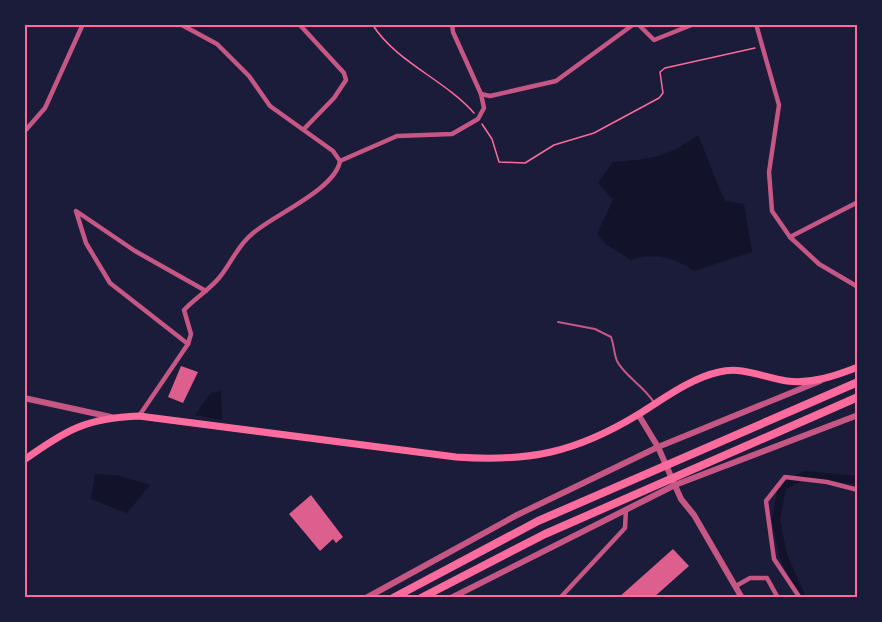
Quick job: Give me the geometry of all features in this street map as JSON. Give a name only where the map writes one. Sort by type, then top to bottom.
[{"type":"highway","points":[[393,598],[538,521],[678,458],[858,382]]},
{"type":"highway","points":[[421,598],[545,534],[858,397]]},
{"type":"main road","points":[[24,460],[74,427],[111,417],[139,416],[456,458],[501,460],[540,456],[577,446],[710,374],[739,370],[787,381],[825,379],[858,367]]},
{"type":"street","points":[[24,132],[45,108],[83,24]]},
{"type":"street","points":[[139,416],[188,344],[191,334],[184,310],[206,291],[252,234],[308,197],[339,169],[340,161],[333,151],[270,105],[249,76],[217,44],[180,24]]},
{"type":"street","points":[[299,24],[344,73],[346,80],[334,98],[304,129]]},
{"type":"street","points":[[340,161],[397,136],[452,134],[478,119],[484,108],[481,94],[453,32],[452,24]]},
{"type":"street","points":[[481,94],[497,94],[556,81],[636,24],[654,40],[694,24]]},
{"type":"street","points":[[756,24],[780,105],[769,172],[772,211],[790,237],[819,264],[858,287]]},
{"type":"street","points":[[790,237],[858,202]]},
{"type":"street","points":[[188,344],[110,283],[86,243],[76,211],[135,251],[206,291]]},
{"type":"street","points":[[366,598],[517,516],[658,447],[825,379]]},
{"type":"street","points":[[24,398],[111,417]]},
{"type":"street","points":[[638,414],[658,447],[675,484],[742,598]]},
{"type":"street","points":[[451,598],[675,484],[858,415]]},
{"type":"street","points":[[800,598],[774,559],[766,501],[785,477],[826,482],[858,490]]},
{"type":"street","points":[[560,598],[625,528],[626,509]]},
{"type":"street","points":[[736,586],[750,578],[767,578],[778,598]]},
{"type":"lane","points":[[558,322],[595,329],[611,337],[617,360],[623,370],[644,388],[654,404]]},
{"type":"path","points":[[372,24],[383,41],[459,96],[492,139],[500,162],[525,163],[554,145],[594,133],[659,98],[663,93],[660,72],[665,68],[762,47]]},
{"type":"shaded area","points":[[698,135],[726,201],[744,204],[752,252],[694,271],[679,262],[664,257],[647,256],[631,260],[606,244],[597,234],[613,200],[598,183],[613,162],[658,156]]},
{"type":"shaded area","points":[[221,391],[222,420],[195,415],[211,393]]},
{"type":"shaded area","points":[[95,474],[120,476],[150,485],[127,513],[91,499]]},
{"type":"building","points":[[181,366],[198,372],[183,403],[168,397]]},
{"type":"building","points":[[311,495],[343,537],[336,543],[333,539],[320,551],[289,514]]},
{"type":"building","points":[[673,549],[689,566],[653,598],[618,598]]},
{"type":"waterway","points":[[802,598],[783,555],[776,520],[782,487],[804,475],[858,480]]}]
